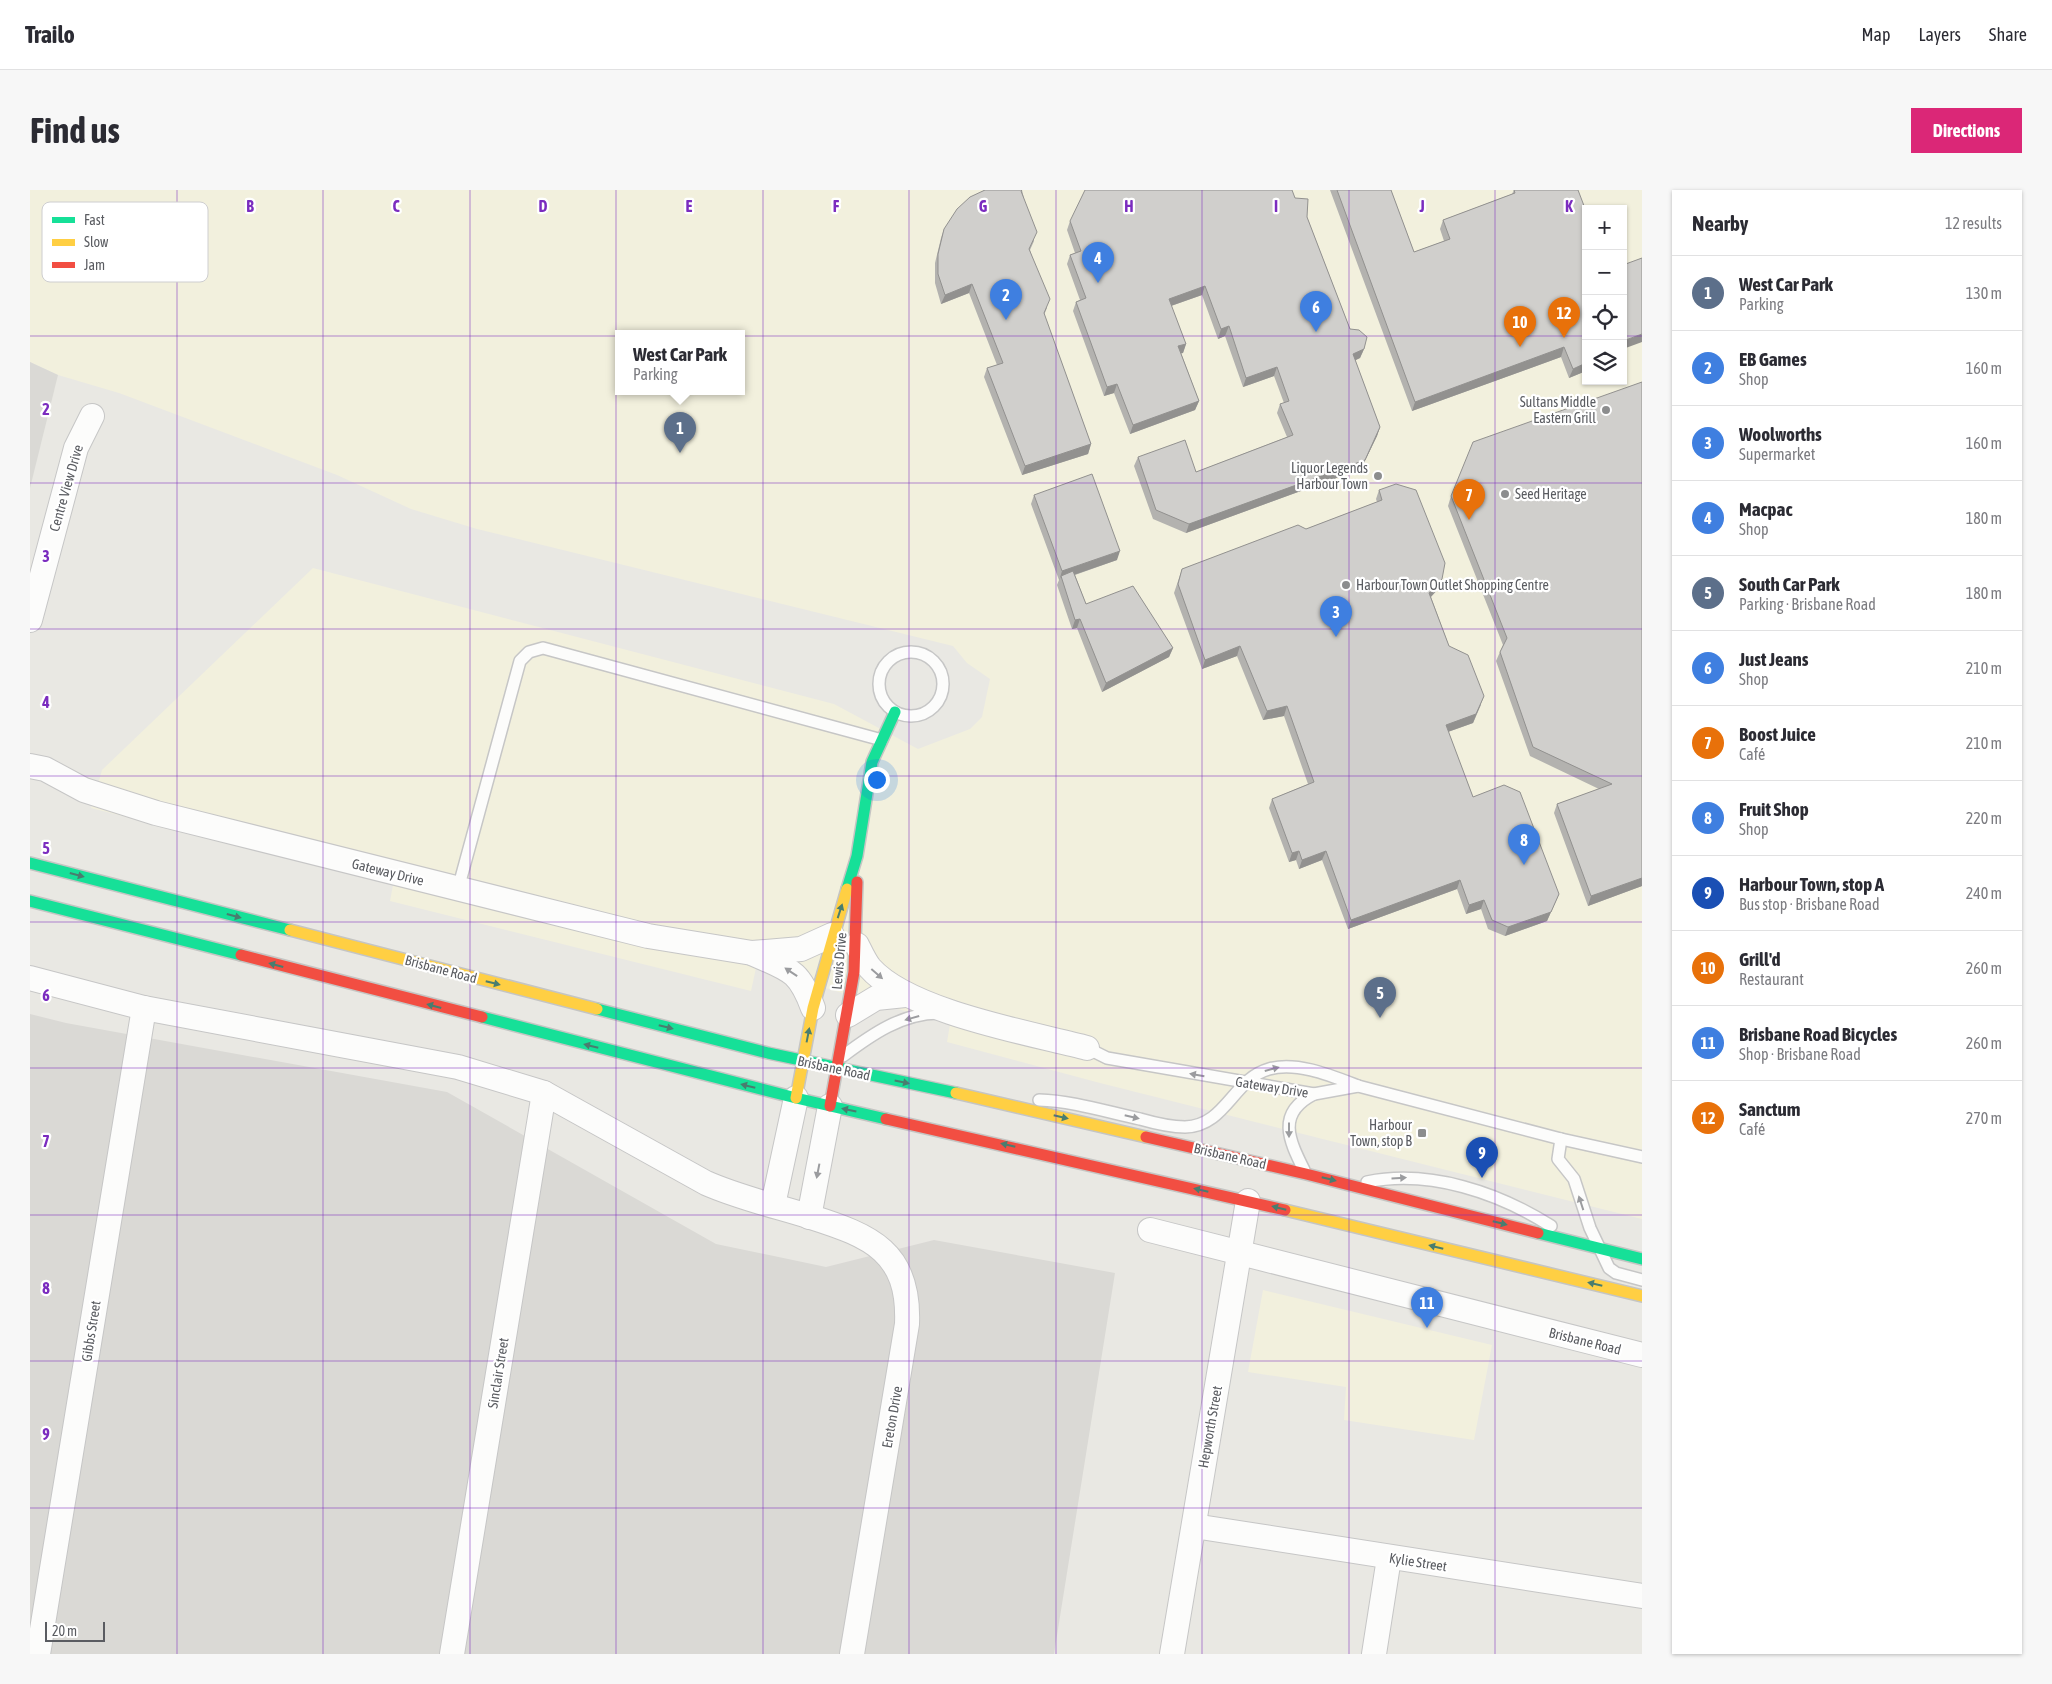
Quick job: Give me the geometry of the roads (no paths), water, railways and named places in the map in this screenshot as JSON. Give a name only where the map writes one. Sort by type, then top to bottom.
[{"type":"main road","name":"Lewis Drive","points":[[796,1098],[813,1008],[832,935],[857,856],[872,762],[895,712]]},
{"type":"main road","name":"Lewis Drive","points":[[830,1106],[848,1014],[857,945],[857,856]]},
{"type":"main road","name":"Brisbane Road","points":[[30,863],[579,1006],[803,1061],[838,1064],[1306,1174],[1642,1259]]},
{"type":"main road","points":[[30,901],[796,1098],[1248,1200],[1642,1296]]},
{"type":"street","name":"Centre View Drive","points":[[30,620],[76,448],[92,416]]},
{"type":"street","name":"Gateway Drive","points":[[30,766],[45,769],[84,790],[156,813],[648,936],[752,953],[801,949],[832,935]]},
{"type":"street","name":"Gateway Drive","points":[[857,945],[870,967],[906,995],[960,1014],[1087,1048]]},
{"type":"street","name":"Gateway Drive","points":[[752,953],[792,971],[800,978],[806,987],[813,1008]]},
{"type":"street","points":[[30,978],[144,1008],[458,1067],[544,1093],[706,1183],[731,1194],[817,1219],[830,1106]]},
{"type":"street","name":"Gateway Drive","points":[[848,1014],[876,998],[906,995]]},
{"type":"street","name":"Gibbs Street","points":[[38,1654],[144,1008]]},
{"type":"street","name":"Sinclair Street","points":[[452,1654],[544,1093]]},
{"type":"street","points":[[773,1205],[796,1098]]},
{"type":"street","name":"Hepworth Street","points":[[1172,1654],[1248,1200]]},
{"type":"street","name":"Ereton Drive","points":[[817,1219],[854,1231],[882,1249],[901,1277],[907,1295],[907,1324],[852,1654]]},
{"type":"street","name":"Brisbane Road","points":[[1150,1230],[1642,1354]]},
{"type":"street","name":"Kylie Street","points":[[1194,1526],[1389,1558],[1642,1596]]},
{"type":"street","points":[[1374,1654],[1389,1558]]},
{"type":"lane","points":[[458,889],[520,661],[529,652],[543,648],[882,740]]},
{"type":"lane","points":[[914,653],[928,657],[941,674],[943,688],[940,696],[929,710],[921,714],[903,715],[895,712],[882,699],[879,690],[881,672],[886,664],[899,655],[914,653]]},
{"type":"lane","points":[[838,1064],[894,1023],[925,1014],[960,1014]]},
{"type":"lane","name":"Gateway Drive","points":[[1087,1048],[1107,1058],[1245,1084],[1314,1094],[1358,1086],[1562,1139],[1642,1157]]},
{"type":"lane","points":[[997,1102],[1050,1101],[1069,1103],[1161,1124],[1186,1127],[1201,1125],[1214,1118],[1223,1111],[1245,1084],[1268,1069],[1290,1066],[1338,1078],[1358,1086]]},
{"type":"lane","points":[[1306,1174],[1292,1147],[1288,1126],[1296,1106],[1314,1094]]},
{"type":"lane","points":[[1562,1139],[1558,1159],[1574,1179],[1599,1248],[1609,1268],[1616,1273],[1642,1280]]},
{"type":"lane","points":[[1351,1185],[1406,1177],[1445,1183],[1488,1195],[1520,1208],[1575,1242]]},
{"type":"place","name":"Macpac","points":[[1098,283]]},
{"type":"place","name":"EB Games","points":[[1006,320]]},
{"type":"place","name":"Just Jeans","points":[[1316,332]]},
{"type":"place","name":"Sanctum","points":[[1564,338]]},
{"type":"place","name":"Grill'd","points":[[1520,347]]},
{"type":"place","name":"Sultans Middle Eastern Grill","points":[[1606,410]]},
{"type":"place","name":"West Car Park","points":[[680,453]]},
{"type":"place","name":"Liquor Legends Harbour Town","points":[[1378,476]]},
{"type":"place","name":"Seed Heritage","points":[[1505,494]]},
{"type":"place","name":"Boost Juice","points":[[1469,520]]},
{"type":"place","name":"Harbour Town Outlet Shopping Centre","points":[[1346,585]]},
{"type":"place","name":"Woolworths","points":[[1336,637]]},
{"type":"place","name":"Fruit Shop","points":[[1524,865]]},
{"type":"place","name":"South Car Park","points":[[1380,1018]]},
{"type":"place","name":"Harbour Town, stop B","points":[[1422,1133]]},
{"type":"place","name":"Harbour Town, stop A","points":[[1482,1178]]},
{"type":"place","name":"Brisbane Road Bicycles","points":[[1427,1328]]}]
